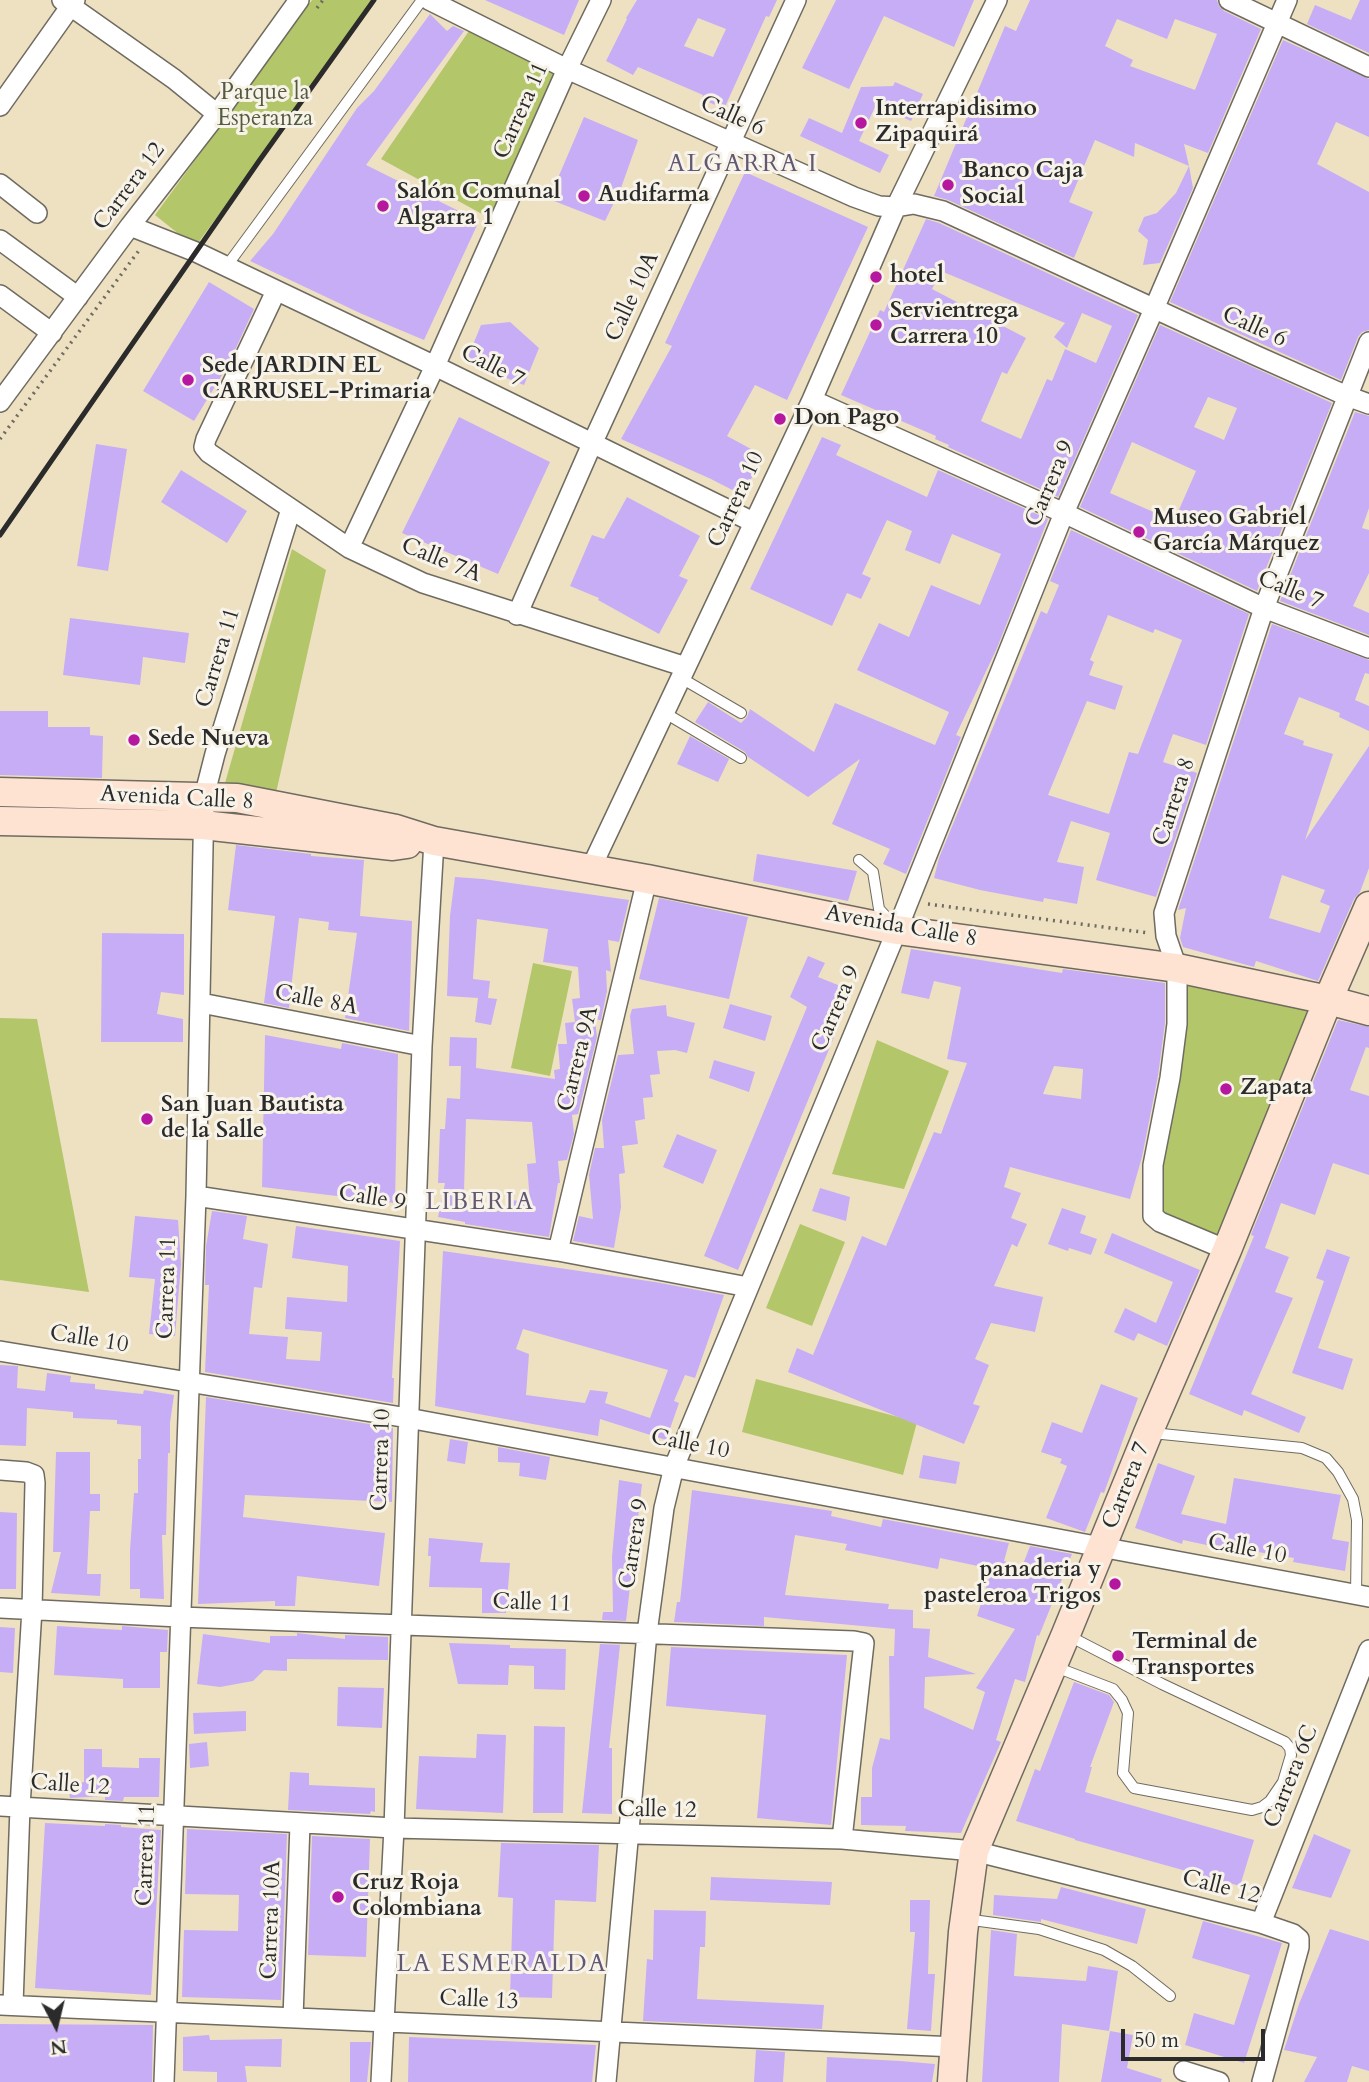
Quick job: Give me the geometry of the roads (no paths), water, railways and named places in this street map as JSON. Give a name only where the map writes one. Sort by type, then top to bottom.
[{"type":"main road","name":"Avenida Calle 8","points":[[0,792],[237,798],[396,829],[434,841],[1177,968],[1369,1011]]},
{"type":"main road","name":"Avenida Calle 8","points":[[0,821],[202,825],[393,846],[434,841]]},
{"type":"main road","name":"Carrera 7","points":[[952,2082],[965,1919],[974,1851],[1369,906]]},
{"type":"street","name":"Carrera 12","points":[[0,402],[217,114],[299,0]]},
{"type":"street","name":"Calle 6","points":[[429,0],[567,69],[730,144],[867,202],[896,207],[914,204],[943,211],[1154,309],[1369,404]]},
{"type":"street","name":"Carrera 11","points":[[349,548],[601,0]]},
{"type":"street","name":"Calle 10A","points":[[517,615],[592,444],[796,0]]},
{"type":"street","name":"Carrera 10","points":[[591,868],[813,400],[896,207],[997,0]]},
{"type":"street","points":[[1229,0],[1369,66]]},
{"type":"street","name":"Carrera 9","points":[[606,2082],[648,1633],[664,1508],[674,1467],[902,919],[1064,513],[1287,0]]},
{"type":"street","points":[[0,106],[69,2],[217,114]]},
{"type":"street","points":[[0,184],[37,213]]},
{"type":"street","name":"Calle 7","points":[[130,226],[196,252],[753,522]]},
{"type":"street","points":[[0,240],[78,297]]},
{"type":"street","name":"Calle 7A","points":[[276,291],[204,447],[209,453],[349,548],[423,583],[684,673]]},
{"type":"street","points":[[0,295],[52,333]]},
{"type":"street","name":"Carrera 8","points":[[1227,1250],[1160,1222],[1153,1216],[1153,1165],[1170,1078],[1177,1024],[1177,968],[1166,936],[1164,913],[1264,608],[1369,342]]},
{"type":"street","name":"Calle 7","points":[[813,400],[1064,513],[1264,608],[1369,648]]},
{"type":"street","name":"Carrera 11","points":[[164,2082],[196,1196],[204,797],[291,509]]},
{"type":"street","name":"Carrera 10","points":[[381,2082],[394,1828],[422,1046],[434,841]]},
{"type":"street","name":"Carrera 9A","points":[[558,1251],[647,878]]},
{"type":"street","name":"Calle 8A","points":[[201,1003],[422,1046]]},
{"type":"street","name":"Calle 9","points":[[196,1196],[558,1251],[748,1287]]},
{"type":"street","name":"Calle 10","points":[[0,1351],[408,1419],[1363,1596]]},
{"type":"street","points":[[0,1470],[34,1475],[32,1609],[6,2005]]},
{"type":"street","name":"Calle 11","points":[[0,1608],[864,1643],[865,1653],[842,1839]]},
{"type":"street","name":"Carrera 6C","points":[[1261,1923],[1369,1650]]},
{"type":"street","name":"Calle 12","points":[[0,1807],[394,1828],[842,1839],[974,1851],[1261,1923],[1293,1934],[1299,1940],[1262,2082]]},
{"type":"street","name":"Carrera 10A","points":[[293,2018],[300,1824]]},
{"type":"street","name":"Calle 13","points":[[6,2005],[956,2047]]},
{"type":"street","points":[[1184,2071],[1211,2081]]},
{"type":"lane","points":[[226,267],[422,0]]},
{"type":"lane","points":[[684,673],[741,713]]},
{"type":"lane","points":[[665,713],[741,758]]},
{"type":"lane","points":[[859,860],[873,872],[880,909],[902,919]]},
{"type":"lane","points":[[1148,1433],[1302,1448],[1326,1458],[1338,1472],[1353,1499],[1363,1596]]},
{"type":"lane","points":[[1053,1666],[1113,1689],[1122,1700],[1128,1713],[1123,1773],[1134,1788],[1252,1810],[1270,1801],[1283,1782],[1291,1755],[1285,1742],[1162,1684],[1066,1634]]},
{"type":"lane","points":[[965,1919],[1039,1929],[1104,1950],[1132,1966],[1170,1996]]},
{"type":"railway","points":[[0,535],[374,0]]},
{"type":"place","name":"Interrapidisimo Zipaquirá","points":[[861,123]]},
{"type":"place","name":"Banco Caja Social","points":[[948,185]]},
{"type":"place","name":"Audifarma","points":[[584,196]]},
{"type":"place","name":"Salón Comunal Algarra 1","points":[[383,206]]},
{"type":"place","name":"hotel","points":[[876,277]]},
{"type":"place","name":"Servientrega Carrera 10","points":[[876,325]]},
{"type":"place","name":"Sede JARDIN EL CARRUSEL-Primaria","points":[[188,380]]},
{"type":"place","name":"Don Pago","points":[[780,419]]},
{"type":"place","name":"Museo Gabriel García Márquez","points":[[1139,532]]},
{"type":"place","name":"Sede Nueva","points":[[134,740]]},
{"type":"place","name":"Zapata","points":[[1226,1089]]},
{"type":"place","name":"San Juan Bautista de la Salle","points":[[147,1119]]},
{"type":"place","name":"panaderia y pasteleroa Trigos","points":[[1115,1584]]},
{"type":"place","name":"Terminal de Transportes","points":[[1118,1656]]},
{"type":"place","name":"Cruz Roja Colombiana","points":[[338,1897]]},
{"type":"district","name":"ALGARRA I","points":[[743,165]]},
{"type":"district","name":"LIBERIA","points":[[480,1203]]},
{"type":"district","name":"LA ESMERALDA","points":[[502,1965]]},
{"type":"park label","name":"Parque la Esperanza","points":[[265,107]]}]
